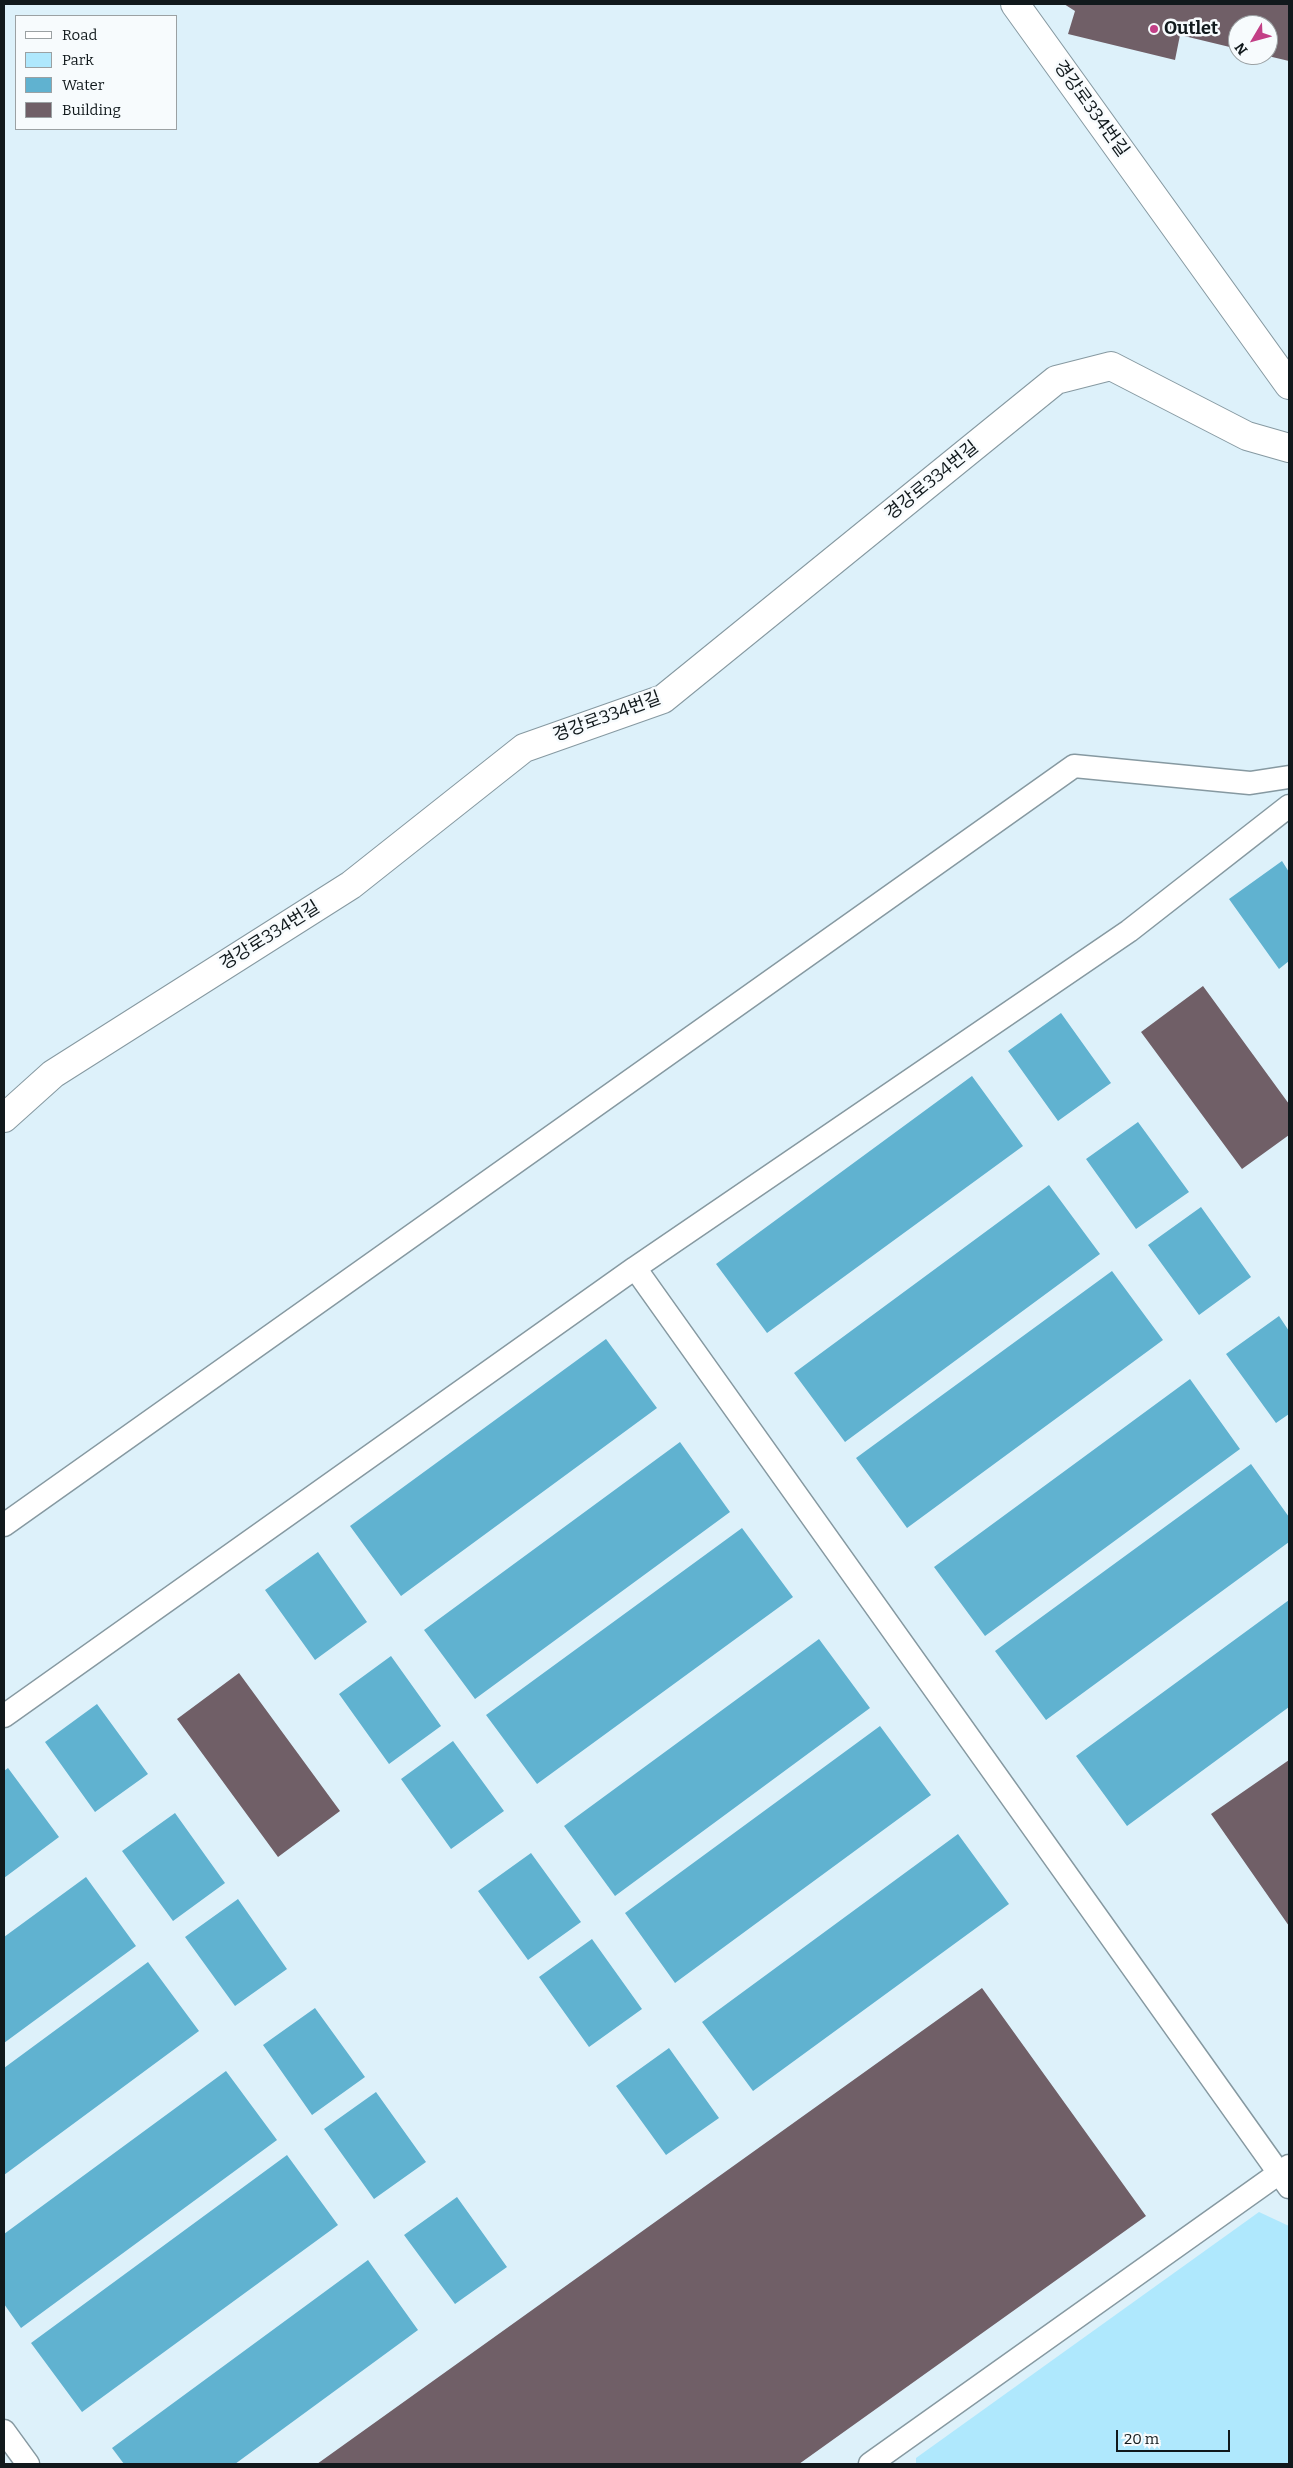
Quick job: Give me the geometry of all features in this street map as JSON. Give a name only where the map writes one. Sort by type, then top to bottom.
[{"type":"street","name":"경강로334번길","points":[[1015,4],[1289,385]]},
{"type":"street","name":"경강로334번길","points":[[4,1118],[54,1074],[351,884],[524,748],[663,699],[1056,380],[1112,366],[1247,436],[1289,448]]},
{"type":"lane","points":[[4,1525],[1074,766],[1250,783],[1289,777]]},
{"type":"lane","points":[[4,1716],[635,1268],[1129,931],[1289,806]]},
{"type":"lane","points":[[635,1268],[1286,2175],[870,2464]]},
{"type":"lane","points":[[4,2432],[28,2464]]},
{"type":"green space","points":[[1259,2212],[1289,2226],[1289,2464],[916,2464],[916,2458]]},
{"type":"water","points":[[1282,861],[1289,872],[1289,961],[1279,969],[1229,899]]},
{"type":"water","points":[[1061,1013],[1111,1083],[1058,1121],[1008,1051]]},
{"type":"water","points":[[972,1076],[1023,1146],[767,1333],[716,1264]]},
{"type":"water","points":[[1138,1122],[1189,1192],[1136,1229],[1086,1159]]},
{"type":"water","points":[[1049,1185],[1100,1254],[845,1442],[794,1373]]},
{"type":"water","points":[[1201,1207],[1251,1277],[1199,1315],[1148,1245]]},
{"type":"water","points":[[1112,1271],[1163,1340],[907,1528],[856,1458]]},
{"type":"water","points":[[1279,1316],[1289,1331],[1289,1414],[1276,1423],[1226,1354]]},
{"type":"water","points":[[606,1339],[657,1408],[401,1596],[350,1526]]},
{"type":"water","points":[[1190,1379],[1240,1449],[985,1636],[934,1567]]},
{"type":"water","points":[[680,1442],[730,1512],[475,1699],[424,1630]]},
{"type":"water","points":[[1251,1464],[1289,1517],[1289,1542],[1046,1720],[995,1651]]},
{"type":"water","points":[[742,1528],[793,1597],[537,1784],[486,1715]]},
{"type":"water","points":[[318,1552],[367,1622],[315,1660],[265,1590]]},
{"type":"water","points":[[1289,1600],[1289,1707],[1127,1826],[1076,1756]]},
{"type":"water","points":[[819,1639],[870,1708],[615,1896],[564,1826]]},
{"type":"water","points":[[391,1656],[441,1726],[389,1764],[339,1694]]},
{"type":"water","points":[[97,1704],[148,1774],[95,1812],[45,1742]]},
{"type":"water","points":[[880,1726],[931,1795],[675,1983],[625,1913]]},
{"type":"water","points":[[453,1741],[504,1811],[451,1849],[401,1779]]},
{"type":"water","points":[[8,1768],[59,1837],[4,1878],[4,1771]]},
{"type":"water","points":[[175,1813],[225,1883],[173,1921],[122,1851]]},
{"type":"water","points":[[958,1834],[1009,1904],[753,2091],[702,2022]]},
{"type":"water","points":[[531,1853],[581,1922],[528,1960],[478,1891]]},
{"type":"water","points":[[86,1877],[136,1946],[4,2043],[4,1937]]},
{"type":"water","points":[[238,1899],[287,1969],[235,2006],[185,1937]]},
{"type":"water","points":[[592,1939],[642,2009],[589,2047],[539,1977]]},
{"type":"water","points":[[148,1962],[199,2031],[4,2175],[4,2068]]},
{"type":"water","points":[[315,2008],[365,2077],[312,2115],[263,2045]]},
{"type":"water","points":[[669,2048],[719,2118],[666,2155],[616,2086]]},
{"type":"water","points":[[226,2071],[277,2140],[21,2328],[4,2304],[4,2234]]},
{"type":"water","points":[[376,2092],[426,2162],[374,2199],[324,2129]]},
{"type":"water","points":[[287,2155],[338,2225],[82,2412],[31,2343]]},
{"type":"water","points":[[457,2197],[507,2267],[455,2304],[404,2235]]},
{"type":"water","points":[[368,2260],[418,2330],[235,2464],[124,2464],[112,2448]]},
{"type":"building","name":"Outlet","points":[[1064,4],[1289,4],[1289,61],[1278,58],[1278,15],[1228,15],[1228,47],[1180,35],[1175,60],[1068,34],[1075,11]]},
{"type":"building","points":[[1203,986],[1289,1104],[1289,1135],[1242,1169],[1141,1032]]},
{"type":"building","points":[[239,1673],[340,1811],[278,1857],[177,1719]]},
{"type":"building","points":[[1289,1760],[1289,1926],[1211,1814]]},
{"type":"building","points":[[982,1988],[1146,2216],[799,2464],[317,2464]]},
{"type":"place","name":"Outlet","points":[[1154,29]]}]
